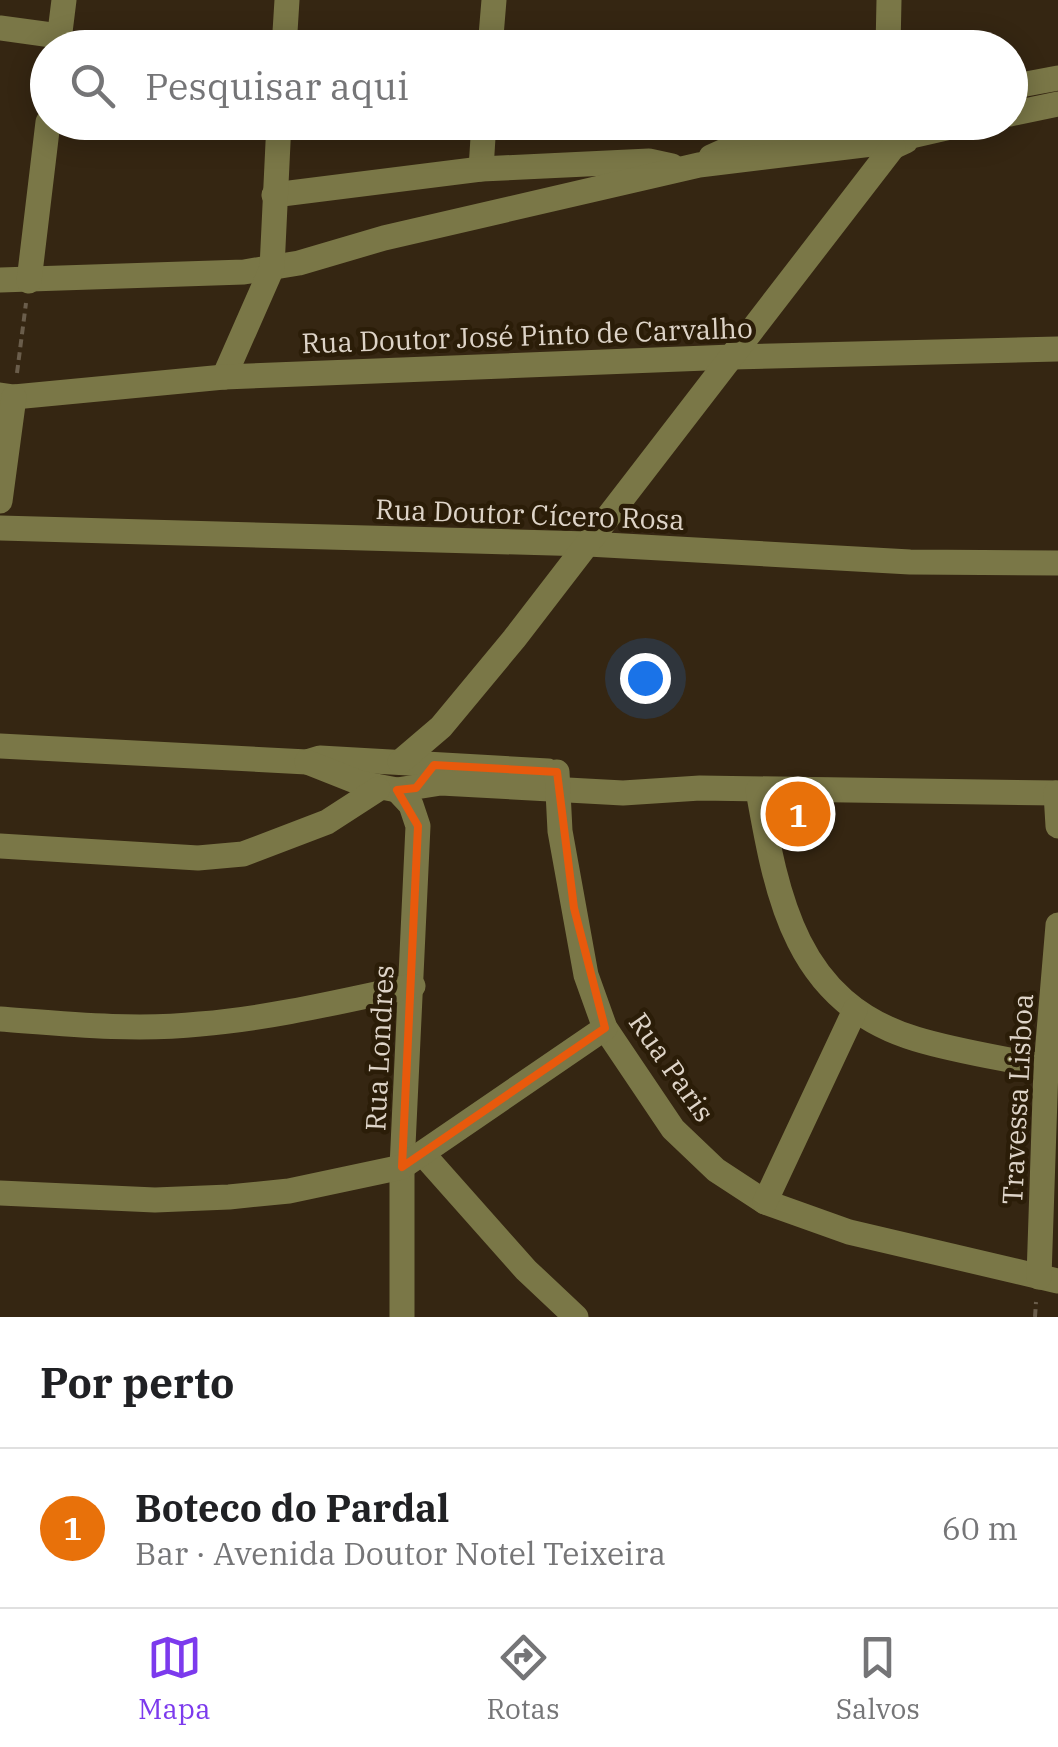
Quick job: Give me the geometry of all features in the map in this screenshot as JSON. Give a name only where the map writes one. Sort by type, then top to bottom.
[{"type":"street","points":[[60,30],[64,0]]},
{"type":"street","points":[[285,30],[287,0]]},
{"type":"street","points":[[492,30],[494,0]]},
{"type":"street","points":[[888,0],[888,30]]},
{"type":"street","points":[[0,28],[30,35]]},
{"type":"street","points":[[1028,84],[1058,78]]},
{"type":"street","points":[[1028,110],[1057,104],[1058,119]]},
{"type":"street","points":[[28,281],[46,140]]},
{"type":"street","points":[[224,376],[272,268],[278,140]]},
{"type":"street","points":[[481,169],[483,140]]},
{"type":"street","points":[[274,195],[481,169],[649,161],[690,168],[740,144],[759,140]]},
{"type":"street","points":[[0,280],[272,268],[384,238],[690,168],[857,140]]},
{"type":"street","points":[[0,846],[198,858],[243,854],[284,842],[328,822],[383,782],[400,762],[442,727],[588,544],[732,357],[889,140]]},
{"type":"street","name":"Rua Doutor José Pinto de Carvalho","points":[[7,396],[224,376],[1058,349]]},
{"type":"street","points":[[0,502],[7,396]]},
{"type":"street","name":"Rua Doutor Cícero Rosa","points":[[0,528],[588,544],[910,562],[1058,563]]},
{"type":"street","points":[[383,782],[428,777],[442,727]]},
{"type":"street","points":[[0,746],[307,762],[383,782],[556,780]]},
{"type":"street","points":[[400,762],[556,780],[623,793],[700,788],[1057,793],[1058,826]]},
{"type":"street","name":"Rua Paris","points":[[556,780],[586,975],[606,1028],[673,1128],[716,1170],[765,1202],[849,1232],[1048,1279]]},
{"type":"street","name":"Rua Londres","points":[[383,782],[411,804],[418,826],[413,1161],[402,1317]]},
{"type":"street","points":[[758,790],[774,879],[795,936],[824,983],[855,1010],[914,1039],[1052,1069]]},
{"type":"street","name":"Travessa Lisboa","points":[[1048,1279],[1058,925]]},
{"type":"street","points":[[0,1019],[123,1026],[196,1025],[268,1016],[413,986]]},
{"type":"street","points":[[765,1202],[855,1010]]},
{"type":"street","points":[[0,1193],[155,1200],[229,1196],[289,1191],[413,1161],[606,1028]]},
{"type":"street","points":[[413,1161],[576,1317]]},
{"type":"path","points":[[7,396],[28,281]]},
{"type":"highlighted area","points":[[434,765],[557,772],[574,908],[605,1028],[402,1167],[418,826],[397,790],[416,788]]},
{"type":"place","name":"Boteco do Pardal","points":[[798,814]]}]
